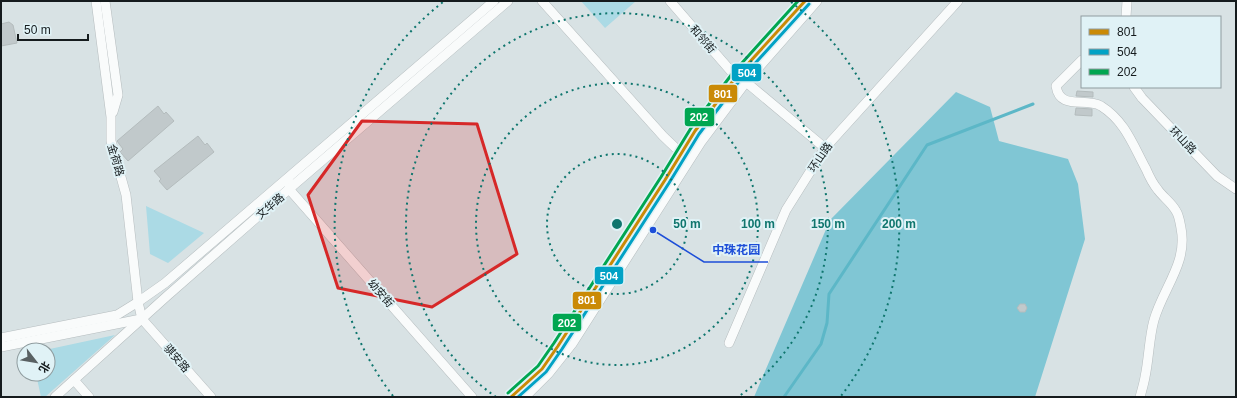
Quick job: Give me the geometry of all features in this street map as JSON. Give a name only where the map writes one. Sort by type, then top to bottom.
[{"type":"street","name":"金荷路","points":[[96,1],[111,118],[110,141],[126,195],[138,302],[142,319]]},
{"type":"street","points":[[105,1],[118,95],[111,118]]},
{"type":"street","name":"文华路","points":[[1,338],[117,315],[138,302],[165,283],[494,1]]},
{"type":"street","name":"文华路","points":[[54,397],[289,189],[508,1]]},
{"type":"street","points":[[542,1],[663,136],[689,160]]},
{"type":"street","name":"和邻街","points":[[670,1],[736,76],[746,82],[825,148]]},
{"type":"street","points":[[511,397],[542,370],[695,131],[736,76],[805,1]]},
{"type":"street","points":[[525,397],[549,373],[572,344],[701,142],[746,82],[818,1]]},
{"type":"street","name":"环山路","points":[[729,343],[786,210],[825,148],[958,1]]},
{"type":"street","points":[[1125,16],[1127,1]]},
{"type":"street","points":[[1081,61],[1056,86],[1057,94],[1068,102],[1084,102],[1100,105],[1117,118],[1133,142],[1157,189],[1176,211],[1182,229],[1182,248],[1179,266],[1154,318],[1145,378],[1140,397]]},
{"type":"street","name":"环山路","points":[[1135,88],[1142,98],[1217,176],[1236,189]]},
{"type":"street","points":[[289,189],[292,174]]},
{"type":"street","name":"幼安街","points":[[289,189],[472,397]]},
{"type":"street","points":[[1,348],[142,319]]},
{"type":"street","name":"骐安路","points":[[142,319],[211,397]]},
{"type":"street","points":[[74,380],[89,397]]},
{"type":"highlighted area","points":[[362,121],[477,124],[517,254],[432,307],[338,288],[308,195]]},
{"type":"shaded area","points":[[581,1],[636,1],[605,28]]},
{"type":"shaded area","points":[[956,92],[990,107],[999,141],[1068,159],[1078,184],[1085,239],[1035,397],[754,397],[830,220]]},
{"type":"shaded area","points":[[146,206],[204,233],[168,263],[150,254]]},
{"type":"shaded area","points":[[115,335],[45,397],[41,397],[38,382],[56,382],[56,348]]},
{"type":"building","points":[[9,22],[13,25],[17,43],[1,46],[1,24]]},
{"type":"building","points":[[1077,91],[1093,92],[1093,97],[1076,96]]},
{"type":"building","points":[[158,106],[164,114],[166,112],[174,121],[128,161],[120,152],[123,149],[117,141]]},
{"type":"building","points":[[1076,108],[1092,109],[1092,116],[1075,115]]},
{"type":"building","points":[[198,136],[205,145],[207,143],[214,152],[167,190],[159,181],[161,179],[154,171]]},
{"type":"building","points":[[1020,304],[1025,304],[1027,308],[1025,312],[1020,312],[1017,308]]},
{"type":"waterway","points":[[784,397],[821,344],[827,323],[829,294],[927,145],[1033,104]]},
{"type":"transit line","name":"202","points":[[508,393],[538,366],[554,343],[691,128],[732,74],[798,1]]},
{"type":"transit line","name":"801","points":[[511,397],[542,369],[558,346],[695,131],[736,77],[805,1]]},
{"type":"transit line","name":"504","points":[[518,397],[546,372],[562,349],[699,134],[740,80],[809,4]]},
{"type":"place","name":"中珠花园","points":[[653,230]]}]
